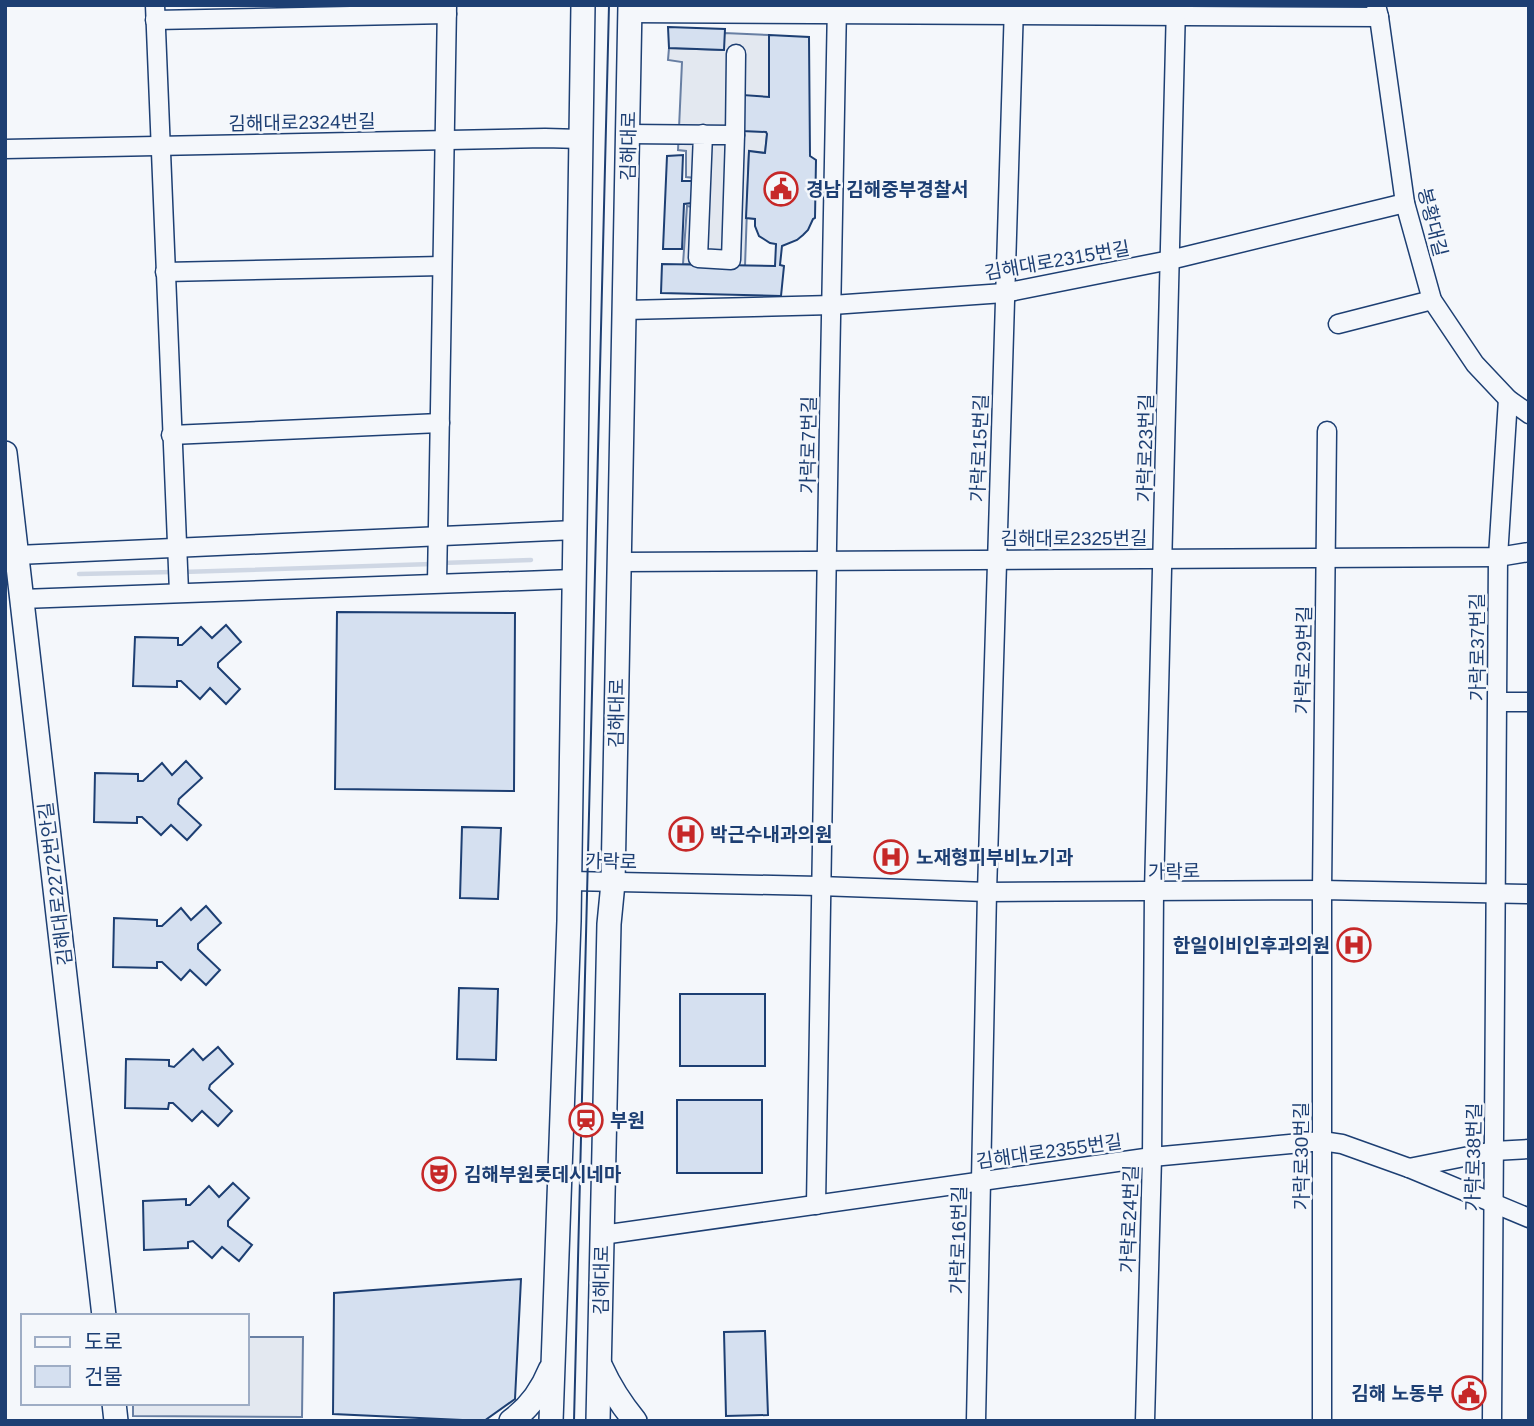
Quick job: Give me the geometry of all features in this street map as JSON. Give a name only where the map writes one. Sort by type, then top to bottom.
[{"type":"main road","points":[[551,1421],[570,881],[583,5]]},
{"type":"main road","name":"김해대로","points":[[598,1421],[613,883],[630,9]]},
{"type":"main road","name":"김해대로2272번안길","points":[[5,453],[104,1314]]},
{"type":"main road","points":[[511,1421],[531,1402],[545,1383],[554,1361]]},
{"type":"main road","points":[[599,1364],[621,1403],[635,1421]]},
{"type":"street","points":[[630,9],[1378,11]]},
{"type":"street","points":[[179,592],[155,13],[447,10],[437,570]]},
{"type":"street","name":"가락로7번길","points":[[819,886],[836,10]]},
{"type":"street","name":"가락로15번길","points":[[987,892],[1014,10]]},
{"type":"street","name":"가락로23번길","points":[[1154,892],[1176,11]]},
{"type":"street","name":"봉황대길","points":[[1378,11],[1405,203],[1432,300],[1475,364],[1508,400],[1529,414]]},
{"type":"street","points":[[703,134],[698,258],[731,260],[736,54]]},
{"type":"street","points":[[628,134],[735,135]]},
{"type":"street","name":"김해대로2324번길","points":[[5,149],[581,139]]},
{"type":"street","name":"김해대로2315번길","points":[[625,310],[832,305],[1004,293],[1170,260],[1405,203]]},
{"type":"street","points":[[165,272],[442,266]]},
{"type":"street","points":[[1338,324],[1432,300]]},
{"type":"street","name":"가락로37번길","points":[[1497,895],[1498,557],[1508,400]]},
{"type":"street","points":[[171,435],[439,424]]},
{"type":"street","name":"가락로29번길","points":[[1322,890],[1327,431]]},
{"type":"street","points":[[17,555],[575,530]]},
{"type":"street","name":"김해대로2325번길","points":[[620,562],[1498,557],[1529,552]]},
{"type":"street","points":[[22,599],[179,592],[437,570],[574,579]]},
{"type":"street","points":[[1498,702],[1529,702]]},
{"type":"street","name":"가락로","points":[[570,881],[987,892],[1322,890],[1529,894]]},
{"type":"street","points":[[816,1205],[819,886]]},
{"type":"street","name":"가락로30번길","points":[[1322,890],[1322,1421]]},
{"type":"street","name":"가락로16번길","points":[[976,1421],[987,892]]},
{"type":"street","name":"가락로24번길","points":[[1145,1421],[1152,1157],[1154,892]]},
{"type":"street","name":"가락로38번길","points":[[1492,1421],[1497,895]]},
{"type":"street","name":"김해대로2355번길","points":[[602,1235],[1152,1157],[1322,1141],[1342,1144],[1409,1168],[1529,1218]]},
{"type":"street","points":[[1409,1168],[1494,1151],[1529,1149]]},
{"type":"shaded area","points":[[724,33],[769,35],[767,134],[765,153],[749,152],[745,266],[683,264],[687,206],[693,207],[695,178],[686,177],[686,151],[678,150],[682,62],[668,60],[669,48],[723,50]]},
{"type":"shaded area","points":[[248,1337],[303,1337],[302,1417],[133,1416],[133,1405],[248,1405]]},
{"type":"building","points":[[668,27],[725,29],[724,50],[669,48]]},
{"type":"building","name":"경남 김해중부경찰서","points":[[769,35],[809,37],[810,156],[816,160],[815,218],[803,235],[782,246],[780,265],[784,266],[781,296],[661,293],[662,264],[775,266],[776,244],[759,236],[755,219],[746,218],[749,151],[765,153],[767,134],[742,131],[743,95],[769,97]]},
{"type":"building","points":[[683,155],[682,181],[693,181],[692,203],[684,204],[682,249],[663,249],[667,156]]},
{"type":"building","points":[[337,612],[515,613],[514,791],[335,789]]},
{"type":"building","points":[[226,625],[241,642],[218,663],[218,667],[240,689],[226,704],[210,688],[200,699],[181,681],[177,681],[177,687],[133,686],[135,637],[178,638],[178,645],[182,645],[201,627],[212,638]]},
{"type":"building","points":[[186,761],[202,778],[179,799],[178,804],[201,825],[187,840],[171,825],[161,835],[142,817],[137,817],[137,823],[94,822],[95,773],[138,774],[138,781],[143,781],[162,763],[172,775]]},
{"type":"building","points":[[462,827],[501,828],[498,899],[460,898]]},
{"type":"building","points":[[206,906],[221,923],[198,944],[198,949],[220,970],[206,985],[190,970],[181,980],[162,962],[157,962],[157,968],[113,967],[114,918],[157,920],[157,926],[162,926],[181,908],[191,920]]},
{"type":"building","points":[[459,988],[498,989],[496,1060],[457,1059]]},
{"type":"building","points":[[680,994],[765,994],[765,1066],[680,1066]]},
{"type":"building","points":[[218,1047],[233,1064],[209,1089],[232,1111],[218,1126],[202,1111],[192,1121],[173,1103],[169,1103],[168,1109],[125,1108],[126,1059],[169,1060],[169,1066],[174,1067],[193,1049],[203,1060]]},
{"type":"building","points":[[677,1100],[762,1100],[762,1173],[677,1173]]},
{"type":"building","points":[[233,1183],[249,1198],[228,1221],[228,1226],[252,1245],[239,1261],[222,1247],[212,1258],[193,1241],[188,1242],[188,1248],[144,1250],[143,1201],[186,1199],[186,1205],[190,1205],[209,1186],[219,1197]]},
{"type":"building","points":[[521,1279],[515,1399],[484,1421],[333,1414],[334,1293]]},
{"type":"building","points":[[765,1331],[768,1415],[726,1416],[724,1332]]},
{"type":"waterway","points":[[441,563],[531,560]]},
{"type":"waterway","points":[[182,572],[432,564]]},
{"type":"waterway","points":[[79,574],[173,572]]},
{"type":"tram line","points":[[574,1421],[609,5]]},
{"type":"place","name":"경남 김해중부경찰서","points":[[781,189]]},
{"type":"place","name":"박근수내과의원","points":[[686,834]]},
{"type":"place","name":"노재형피부비뇨기과","points":[[891,857]]},
{"type":"place","name":"한일이비인후과의원","points":[[1354,945]]},
{"type":"place","name":"부원","points":[[586,1120]]},
{"type":"place","name":"김해부원롯데시네마","points":[[439,1174]]},
{"type":"place","name":"김해 노동부","points":[[1469,1393]]}]
